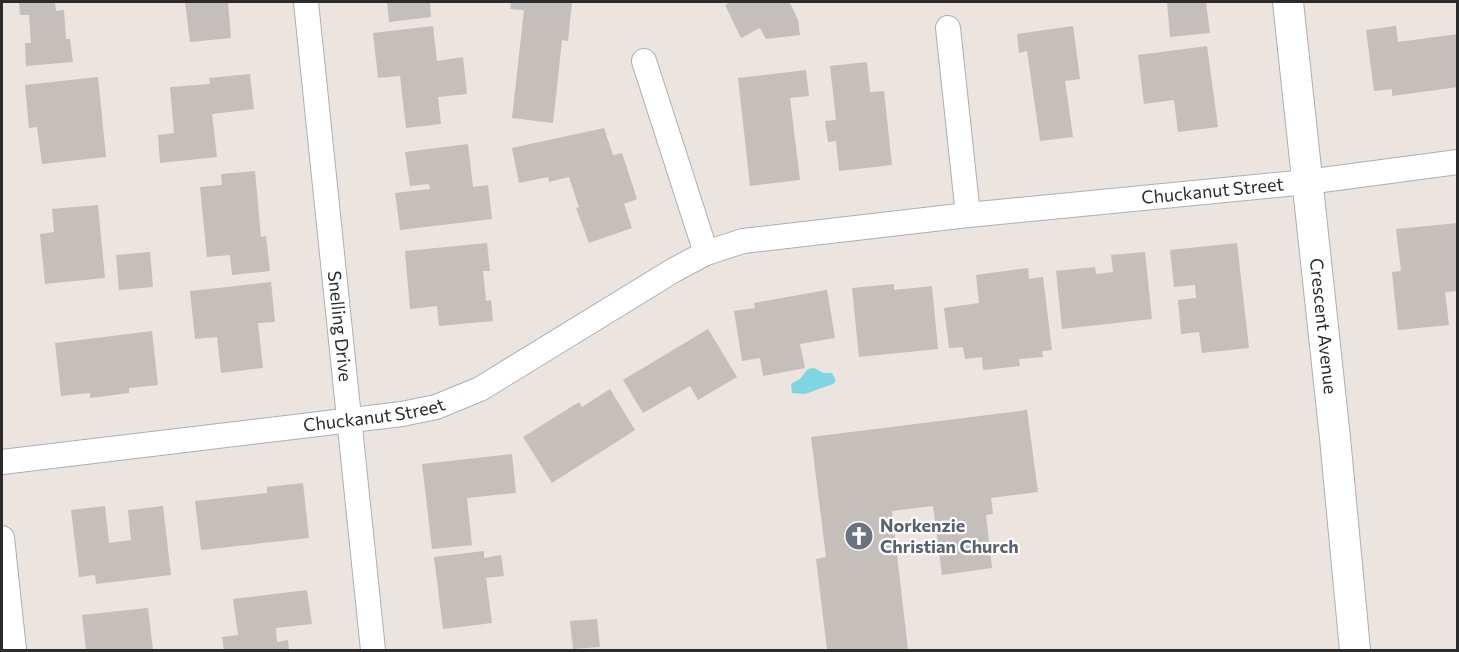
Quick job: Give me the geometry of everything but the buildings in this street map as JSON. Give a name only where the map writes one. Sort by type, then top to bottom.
[{"type":"street","name":"Snelling Drive","points":[[306,2],[373,651]]},
{"type":"street","name":"Crescent Avenue","points":[[1288,2],[1355,651]]},
{"type":"street","points":[[948,28],[968,215]]},
{"type":"street","points":[[644,61],[706,253]]},
{"type":"street","name":"Chuckanut Street","points":[[2,462],[418,411],[480,389],[674,270],[706,253],[764,237],[1307,182],[1458,162]]},
{"type":"street","points":[[2,538],[14,651]]},
{"type":"water","points":[[814,368],[823,373],[832,373],[836,381],[805,394],[792,393],[791,384],[800,379],[808,369]]},
{"type":"place","name":"Norkenzie Christian Church","points":[[859,536]]}]
